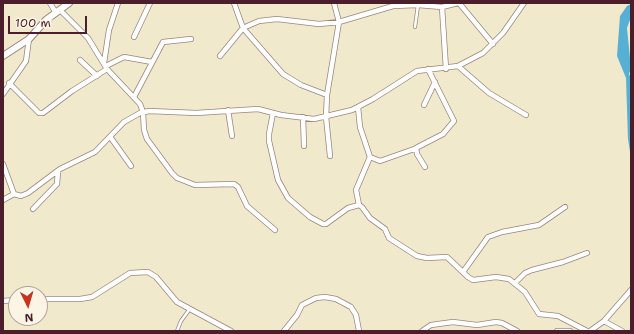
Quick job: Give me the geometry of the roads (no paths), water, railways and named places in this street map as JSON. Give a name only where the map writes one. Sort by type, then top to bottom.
[{"type":"street","points":[[50,3],[88,38],[106,66],[140,104],[143,112],[144,130],[148,139],[153,149],[177,178],[201,186],[234,184],[238,187],[247,206],[275,230]]},
{"type":"street","points":[[3,56],[29,39],[46,20],[68,3]]},
{"type":"street","points":[[106,66],[109,30],[118,3]]},
{"type":"street","points":[[134,37],[150,3]]},
{"type":"street","points":[[234,3],[243,28],[283,74],[300,86],[327,95]]},
{"type":"street","points":[[330,156],[326,117],[327,95],[339,22],[334,3]]},
{"type":"street","points":[[220,56],[243,28],[269,19],[311,24],[339,22],[393,6],[418,4],[442,7],[459,3],[493,44]]},
{"type":"street","points":[[3,200],[14,194],[21,196],[28,193],[58,171],[95,152],[111,138],[124,122],[143,112],[196,113],[258,109],[273,113],[314,119],[326,117],[358,106],[417,71],[428,69],[446,69],[458,66],[483,53],[493,44],[524,3]]},
{"type":"street","points":[[442,7],[446,69]]},
{"type":"street","points":[[3,94],[9,83],[26,61],[29,39]]},
{"type":"street","points":[[134,97],[163,42],[191,39]]},
{"type":"street","points":[[9,83],[39,113],[43,113],[97,76],[106,66],[115,60],[124,57],[134,57],[152,62]]},
{"type":"street","points":[[80,60],[97,76]]},
{"type":"street","points":[[458,66],[489,93],[526,115]]},
{"type":"street","points":[[370,157],[380,161],[417,148],[443,134],[454,121],[428,69]]},
{"type":"street","points":[[424,105],[435,82]]},
{"type":"street","points":[[358,106],[360,127],[370,157],[356,190],[359,205],[370,218],[385,229],[392,240],[422,258],[447,257],[473,280],[503,277],[515,283],[531,299],[539,314],[558,316],[587,331]]},
{"type":"street","points":[[228,110],[232,136]]},
{"type":"street","points":[[273,113],[269,141],[278,180],[288,198],[304,213],[323,224],[330,222],[348,208],[359,205]]},
{"type":"street","points":[[303,117],[304,146]]},
{"type":"street","points":[[111,138],[131,166]]},
{"type":"street","points":[[417,148],[417,154],[426,167]]},
{"type":"street","points":[[3,164],[14,194]]},
{"type":"street","points":[[33,209],[57,184],[58,171]]},
{"type":"street","points":[[463,272],[488,237],[502,232],[539,225],[565,207]]},
{"type":"street","points":[[515,283],[525,273],[532,270],[563,262],[587,253]]},
{"type":"street","points":[[48,299],[80,299],[92,297],[130,273],[148,272],[156,277],[177,302],[189,310],[231,331]]},
{"type":"street","points":[[590,331],[604,321],[631,290]]},
{"type":"street","points":[[284,331],[297,316],[302,305],[316,298],[325,297],[336,299],[352,307],[359,331]]},
{"type":"street","points":[[604,321],[622,331]]},
{"type":"street","points":[[422,331],[431,325],[452,322],[477,324],[496,322],[502,323],[518,331]]},
{"type":"street","points":[[557,331],[570,331]]},
{"type":"lane","points":[[415,28],[418,4]]},
{"type":"lane","points":[[177,331],[181,321],[189,310]]},
{"type":"water","points":[[631,4],[631,17],[627,28],[631,68],[629,74],[631,78],[631,158],[628,139],[626,78],[617,56],[620,16],[627,6]]}]
